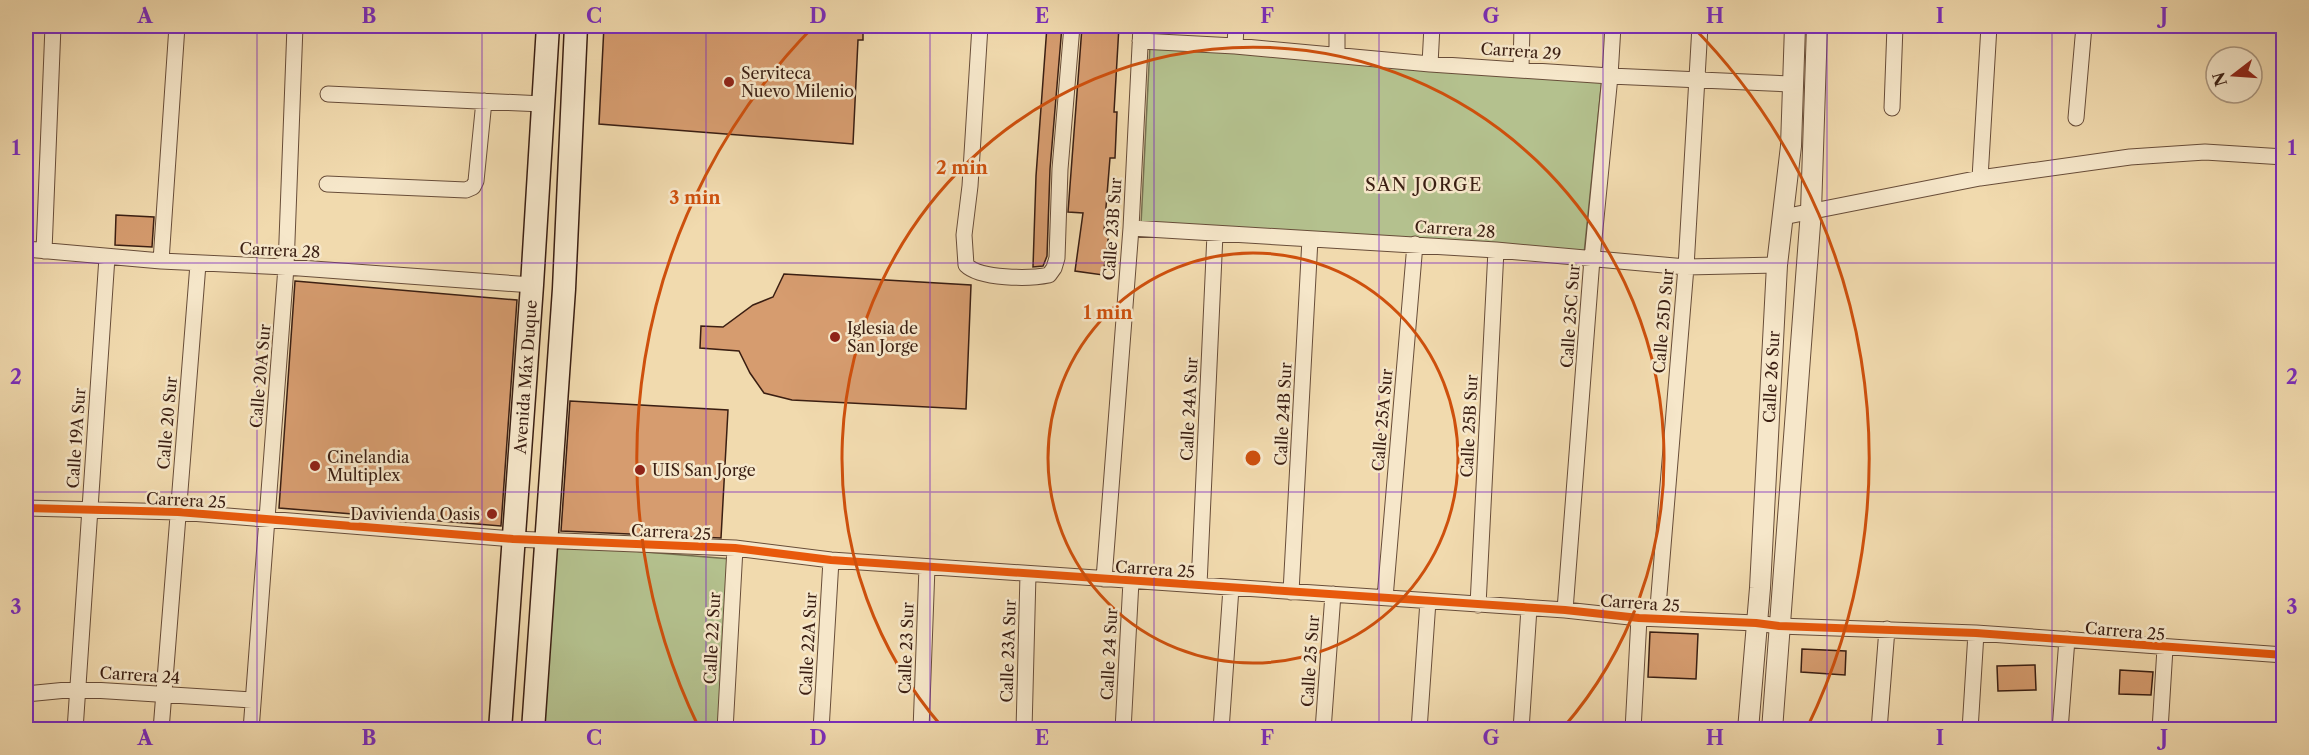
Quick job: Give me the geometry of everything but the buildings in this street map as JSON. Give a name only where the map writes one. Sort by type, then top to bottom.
[{"type":"main road","name":"Avenida Máx Duque","points":[[500,729],[548,26]]},
{"type":"main road","name":"Avenida Máx Duque","points":[[533,729],[564,289],[576,26]]},
{"type":"street","points":[[44,251],[53,26]]},
{"type":"street","points":[[161,261],[177,26]]},
{"type":"street","name":"Calle 20A Sur","points":[[251,729],[286,267],[295,26]]},
{"type":"street","points":[[980,26],[970,186],[964,235],[966,265],[972,271],[983,274],[1037,277],[1049,275],[1057,258],[1060,169],[1072,26]]},
{"type":"street","points":[[1235,46],[1236,26]]},
{"type":"street","points":[[1337,26],[1337,54]]},
{"type":"street","points":[[1430,64],[1432,26]]},
{"type":"street","points":[[1521,26],[1521,68]]},
{"type":"street","name":"Calle 25C Sur","points":[[1565,610],[1592,259],[1610,76],[1612,26]]},
{"type":"street","name":"Calle 25D Sur","points":[[1657,619],[1686,267],[1700,26]]},
{"type":"street","name":"Calle 26 Sur","points":[[1748,729],[1761,576],[1777,265],[1791,146],[1795,26]]},
{"type":"street","name":"Calle 26 Sur","points":[[1772,729],[1811,211],[1817,26]]},
{"type":"street","points":[[1892,108],[1895,26]]},
{"type":"street","points":[[1980,178],[1989,26]]},
{"type":"street","points":[[2076,118],[2084,26]]},
{"type":"street","name":"Carrera 29","points":[[1140,33],[1235,46],[1430,64],[1521,68],[1610,76],[1792,84]]},
{"type":"street","name":"Calle 23B Sur","points":[[1104,579],[1131,228],[1140,33]]},
{"type":"street","points":[[328,94],[543,104]]},
{"type":"street","points":[[327,184],[466,190],[473,187],[476,181],[484,101]]},
{"type":"street","points":[[1783,217],[1980,178],[2130,157],[2205,152],[2283,157]]},
{"type":"street","name":"Carrera 28","points":[[1131,228],[1415,244],[1686,267],[1777,265]]},
{"type":"street","name":"Calle 24A Sur","points":[[1199,585],[1215,234]]},
{"type":"street","name":"Calle 24B Sur","points":[[1291,592],[1310,239]]},
{"type":"street","name":"Calle 25A Sur","points":[[1385,598],[1415,244]]},
{"type":"street","name":"Carrera 28","points":[[26,249],[198,264],[286,267],[532,285]]},
{"type":"street","name":"Calle 25B Sur","points":[[1478,605],[1496,250]]},
{"type":"street","name":"Calle 19A Sur","points":[[75,729],[107,257]]},
{"type":"street","name":"Calle 20 Sur","points":[[161,729],[198,264]]},
{"type":"street","name":"Carrera 25","points":[[26,508],[178,512],[513,539],[735,548],[831,560],[1565,610],[1639,618],[1976,633],[2283,655]]},
{"type":"street","name":"Calle 22 Sur","points":[[725,729],[735,548]]},
{"type":"street","name":"Calle 22A Sur","points":[[821,729],[831,560]]},
{"type":"street","name":"Calle 23 Sur","points":[[921,729],[927,567]]},
{"type":"street","name":"Calle 23A Sur","points":[[1023,729],[1028,574]]},
{"type":"street","name":"Calle 24 Sur","points":[[1123,729],[1131,581]]},
{"type":"street","points":[[1221,729],[1231,588]]},
{"type":"street","name":"Calle 25 Sur","points":[[1323,729],[1333,594]]},
{"type":"street","points":[[1419,729],[1428,601]]},
{"type":"street","points":[[1521,729],[1529,608]]},
{"type":"street","points":[[1633,729],[1639,618]]},
{"type":"street","points":[[1879,729],[1887,629]]},
{"type":"street","points":[[1970,729],[1976,633]]},
{"type":"street","points":[[2061,729],[2067,639]]},
{"type":"street","points":[[2160,729],[2165,648]]},
{"type":"street","name":"Carrera 24","points":[[26,694],[77,689],[252,700]]},
{"type":"green space","points":[[1150,45],[1602,78],[1584,254],[1141,224]]},
{"type":"green space","points":[[548,544],[731,559],[721,729],[536,730]]},
{"type":"cycle path","points":[[26,508],[178,512],[513,539],[735,548],[831,560],[1565,610],[1639,618],[1976,633],[2284,655]]},
{"type":"place","name":"Serviteca Nuevo Milenio","points":[[729,82]]},
{"type":"place","name":"Iglesia de San Jorge","points":[[835,337]]},
{"type":"place","name":"Cinelandia Multiplex","points":[[315,466]]},
{"type":"place","name":"UIS San Jorge","points":[[640,470]]},
{"type":"place","name":"Davivienda Oasis","points":[[492,514]]},
{"type":"district","name":"SAN JORGE","points":[[1424,185]]}]
